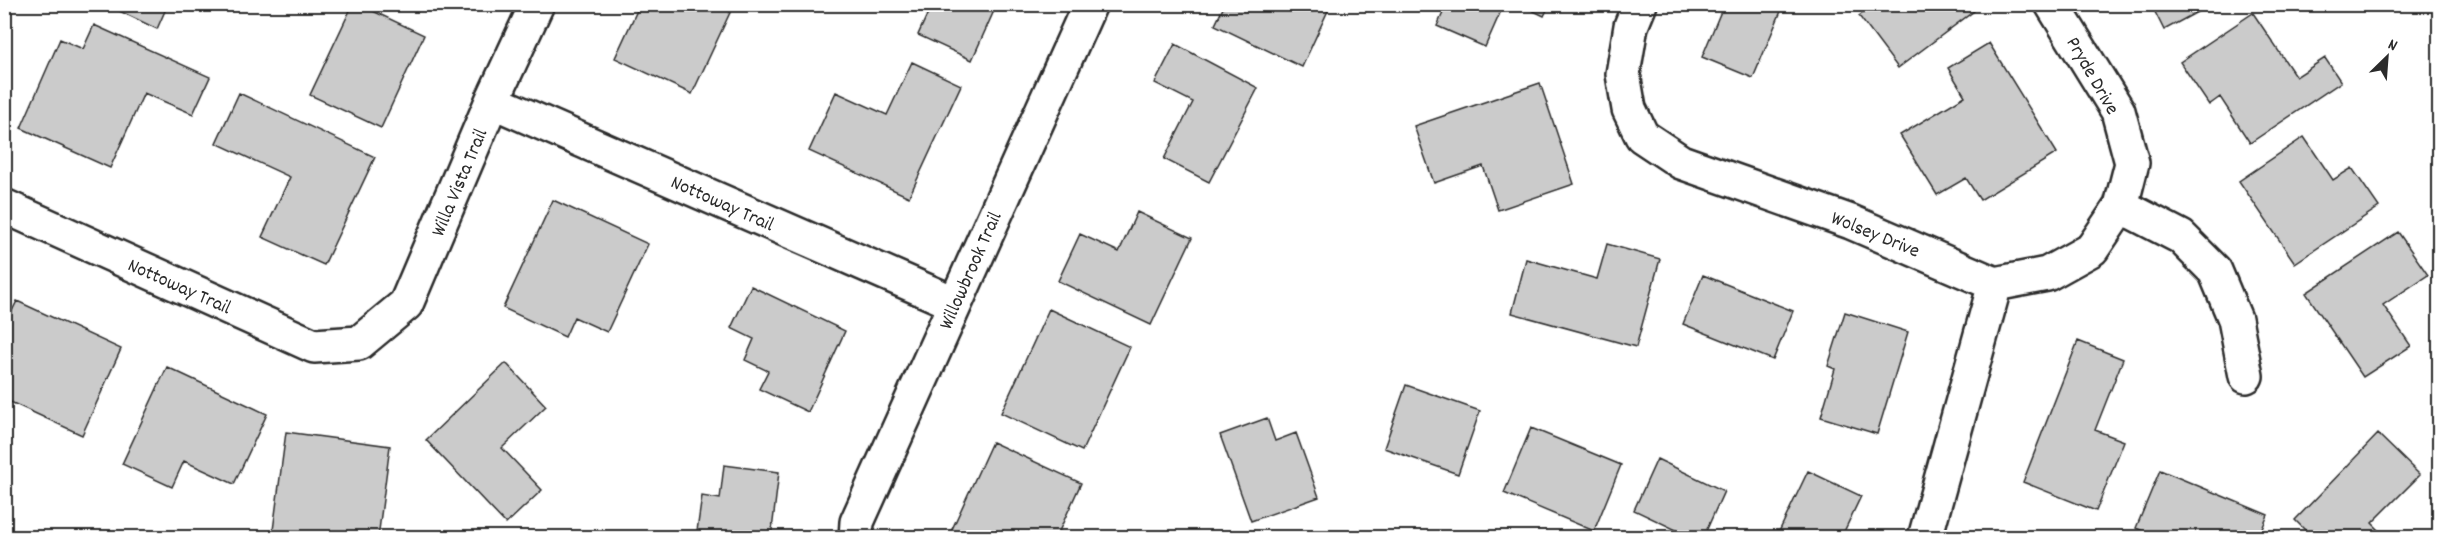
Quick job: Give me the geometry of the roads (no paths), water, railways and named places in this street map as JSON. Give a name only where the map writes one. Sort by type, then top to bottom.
[{"type":"street","name":"Willa Vista Trail","points":[[359,343],[406,304],[492,101],[537,4]]},
{"type":"street","name":"Willowbrook Trail","points":[[856,537],[857,522],[1090,4]]},
{"type":"street","name":"Wolsey Drive","points":[[1640,4],[1631,26],[1623,74],[1629,109],[1642,136],[1681,162],[1851,222],[1995,284]]},
{"type":"street","name":"Pryde Drive","points":[[1995,284],[2047,274],[2092,249],[2121,206],[2132,163],[2118,111],[2052,4]]},
{"type":"street","name":"Nottoway Trail","points":[[492,101],[954,303]]},
{"type":"street","name":"Nottoway Trail","points":[[4,206],[314,346],[359,343]]},
{"type":"street","points":[[2121,206],[2181,237],[2215,271],[2235,319],[2246,376]]},
{"type":"street","points":[[1925,537],[1995,284]]}]
